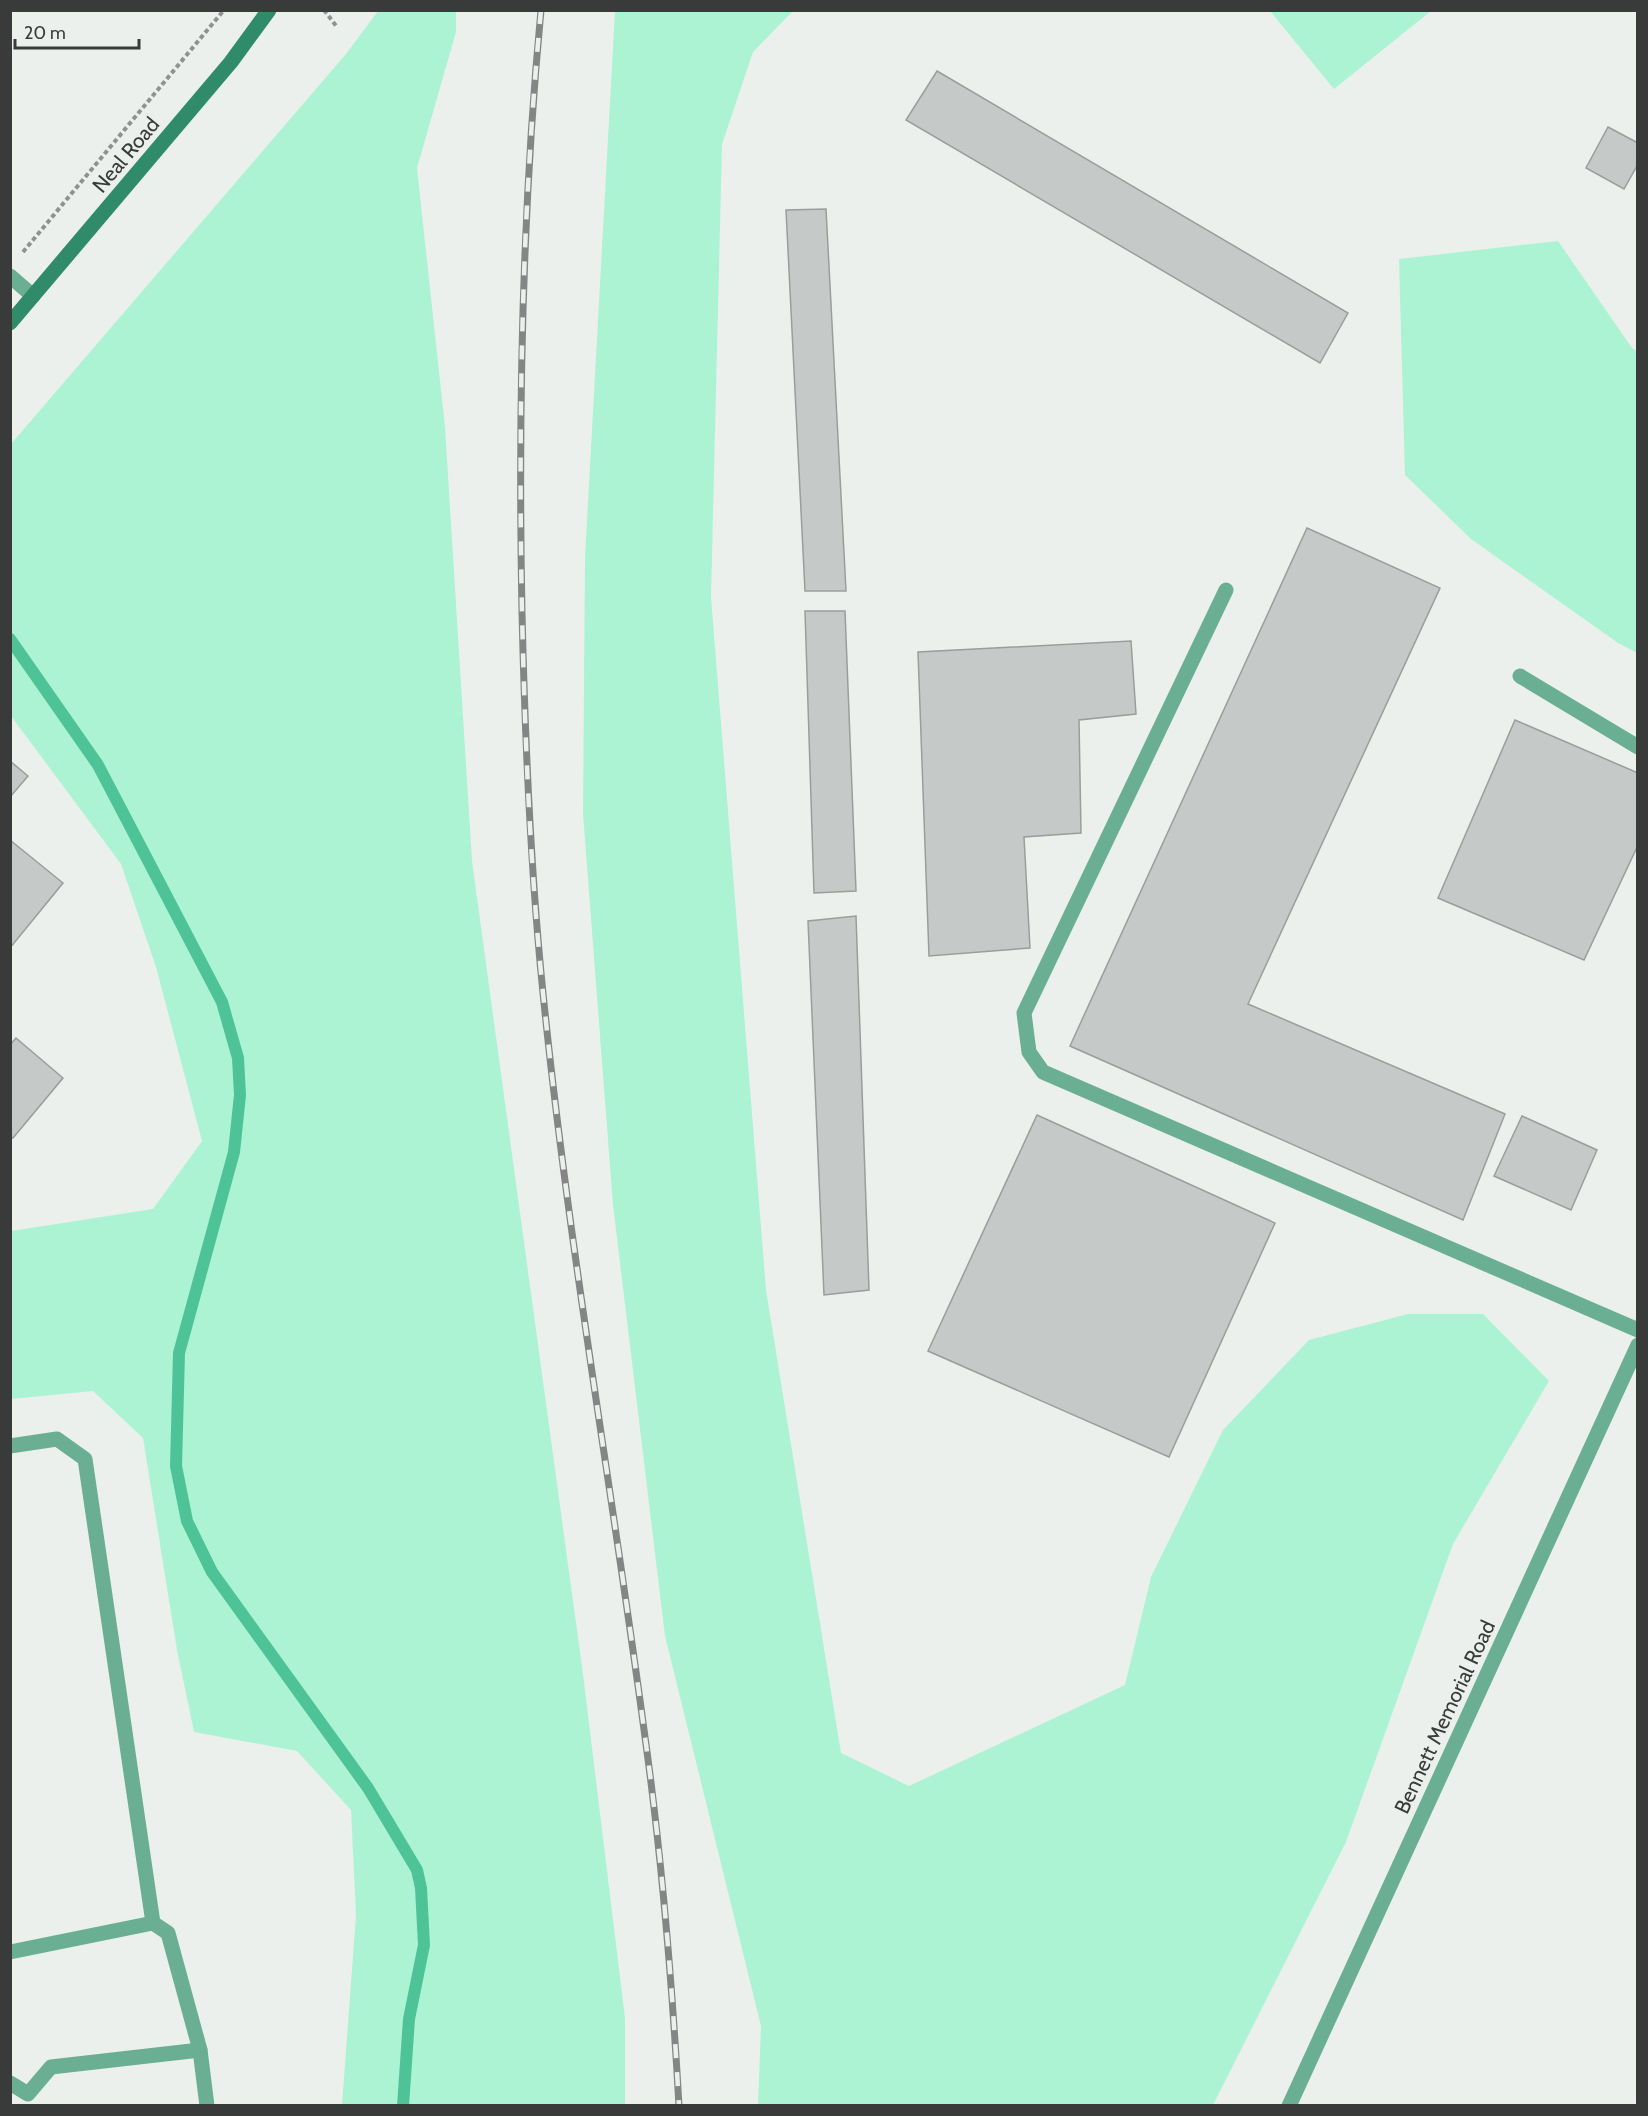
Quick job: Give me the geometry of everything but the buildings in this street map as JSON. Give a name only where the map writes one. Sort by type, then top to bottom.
[{"type":"street","name":"Neal Road","points":[[10,323],[231,62],[269,10]]},
{"type":"street","points":[[10,276],[33,296]]},
{"type":"street","points":[[1226,590],[1024,1013],[1029,1052],[1043,1072],[1638,1330]]},
{"type":"street","points":[[1520,676],[1638,747]]},
{"type":"street","name":"Bennett Memorial Road","points":[[1289,2106],[1638,1345]]},
{"type":"street","points":[[10,1446],[57,1439],[85,1459],[153,1923]]},
{"type":"street","points":[[10,1952],[153,1923],[168,1933],[200,2050],[207,2106]]},
{"type":"street","points":[[10,2083],[28,2094],[51,2067],[200,2050]]},
{"type":"path","points":[[18,258],[224,10]]},
{"type":"path","points":[[324,10],[337,27]]},
{"type":"green space","points":[[378,11],[456,11],[456,32],[417,168],[445,427],[472,861],[583,1674],[625,2018],[625,2105],[342,2105],[356,1915],[351,1810],[297,1751],[194,1732],[177,1650],[143,1438],[93,1391],[11,1399],[11,1231],[153,1209],[202,1141],[156,967],[121,864],[11,716],[11,444],[346,54]]},
{"type":"green space","points":[[615,11],[793,11],[753,52],[722,144],[711,597],[766,1290],[841,1753],[909,1786],[1125,1685],[1151,1577],[1223,1430],[1309,1340],[1408,1314],[1483,1314],[1549,1381],[1453,1544],[1346,1842],[1213,2105],[758,2105],[761,2026],[665,1636],[613,1205],[583,814],[585,557]]},
{"type":"green space","points":[[1270,11],[1431,11],[1334,89]]},
{"type":"green space","points":[[1558,241],[1632,348],[1637,351],[1637,653],[1618,643],[1471,539],[1405,475],[1399,259]]},
{"type":"waterway","points":[[10,639],[98,765],[222,1002],[238,1058],[240,1095],[234,1152],[179,1353],[176,1466],[187,1521],[212,1572],[368,1788],[417,1870],[421,1888],[424,1945],[409,2019],[403,2106]]},
{"type":"railway","points":[[541,10],[529,161],[521,387],[522,613],[531,850],[538,945],[553,1086],[651,1783],[670,1967],[679,2106]]}]
